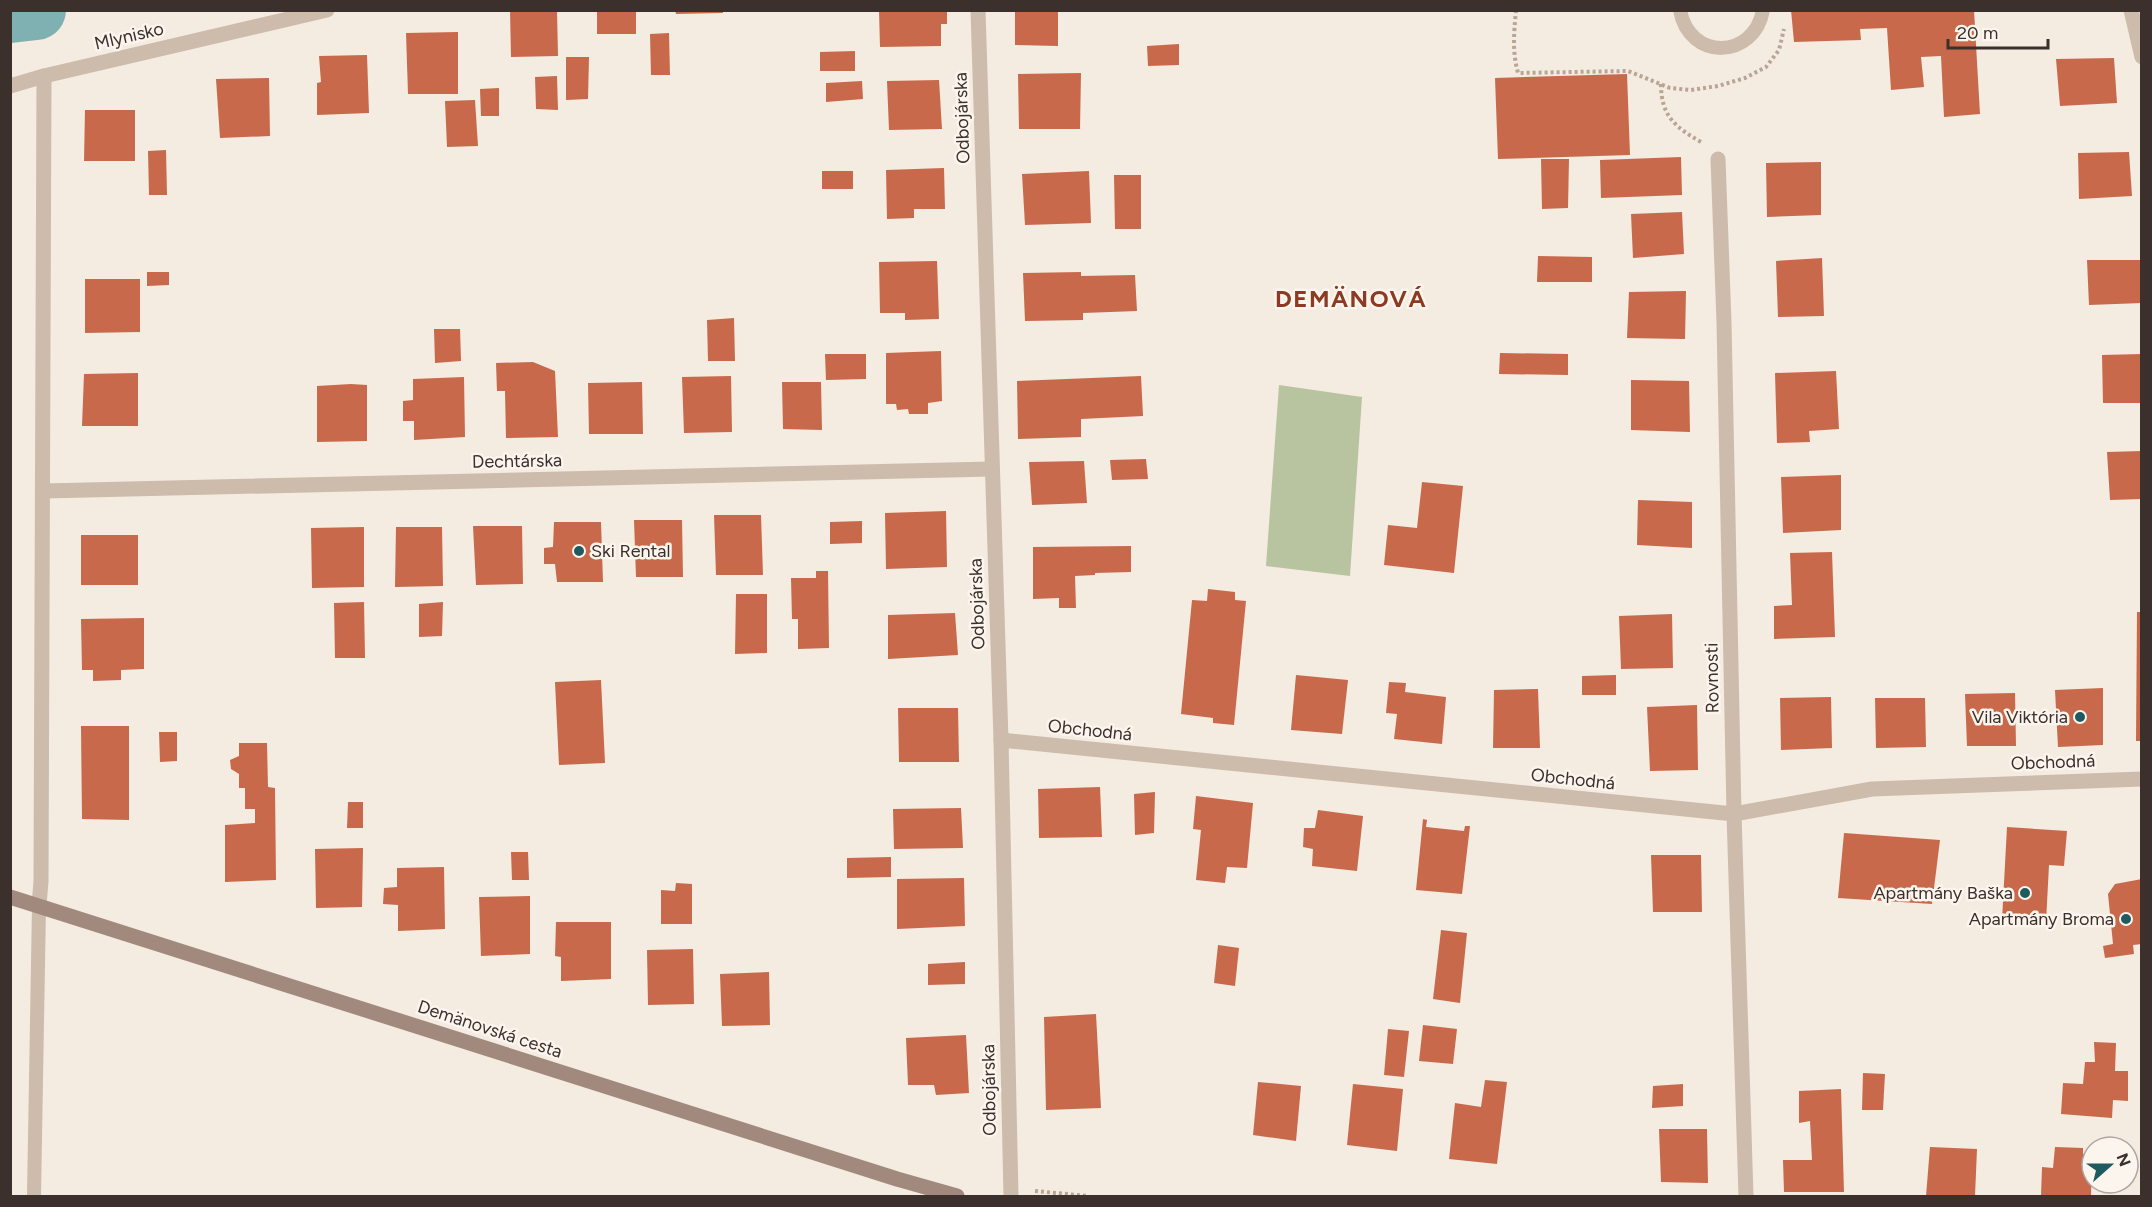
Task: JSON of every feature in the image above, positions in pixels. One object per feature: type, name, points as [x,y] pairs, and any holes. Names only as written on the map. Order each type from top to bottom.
[{"type":"main road","name":"Demänovská cesta","points":[[10,897],[957,1197]]},
{"type":"street","name":"Mlynisko","points":[[10,86],[327,10]]},
{"type":"street","name":"Odbojárska","points":[[978,10],[1001,740],[1011,1197]]},
{"type":"street","points":[[2131,10],[2142,57]]},
{"type":"street","points":[[39,906],[44,491],[44,76]]},
{"type":"street","name":"Rovnosti","points":[[1718,159],[1746,1197]]},
{"type":"street","name":"Dechtárska","points":[[44,491],[992,470]]},
{"type":"street","name":"Obchodná","points":[[1001,740],[1734,814],[1872,789],[2142,779]]},
{"type":"lane","points":[[1680,10],[1683,24],[1698,42],[1722,48],[1744,42],[1754,33],[1761,21],[1763,10]]},
{"type":"lane","points":[[34,1197],[39,906]]},
{"type":"path","points":[[1516,10],[1512,42],[1518,73],[1628,71],[1670,88],[1691,90],[1718,86],[1745,78],[1766,67],[1779,50],[1784,21]]},
{"type":"path","points":[[1661,84],[1664,109],[1671,120],[1679,128],[1718,151],[1718,159]]},
{"type":"green space","points":[[1279,385],[1362,397],[1350,576],[1266,566]]},
{"type":"building","points":[[510,10],[557,10],[558,56],[511,57]]},
{"type":"building","points":[[597,10],[636,10],[636,34],[597,34]]},
{"type":"building","points":[[675,10],[723,10],[723,13],[676,14]]},
{"type":"building","points":[[879,10],[947,10],[947,24],[941,24],[941,46],[880,47]]},
{"type":"building","points":[[1015,10],[1058,10],[1058,46],[1015,45]]},
{"type":"building","points":[[1791,10],[1974,10],[1980,114],[1944,117],[1941,56],[1921,57],[1924,87],[1891,90],[1887,28],[1860,29],[1861,40],[1794,42]]},
{"type":"building","points":[[458,32],[458,94],[408,94],[406,33]]},
{"type":"building","points":[[669,33],[670,75],[651,75],[650,34]]},
{"type":"building","points":[[1179,44],[1179,65],[1148,66],[1147,46]]},
{"type":"building","points":[[855,51],[855,71],[820,71],[820,52]]},
{"type":"building","points":[[367,55],[369,113],[317,115],[317,83],[321,82],[319,56]]},
{"type":"building","points":[[566,57],[589,57],[588,99],[566,100]]},
{"type":"building","points":[[2114,58],[2117,103],[2060,106],[2056,59]]},
{"type":"building","points":[[1081,73],[1080,129],[1019,129],[1018,74]]},
{"type":"building","points":[[1627,74],[1630,155],[1498,159],[1495,78]]},
{"type":"building","points":[[557,76],[558,110],[536,109],[535,77]]},
{"type":"building","points":[[269,78],[270,136],[220,138],[216,79]]},
{"type":"building","points":[[939,80],[942,129],[889,130],[887,81]]},
{"type":"building","points":[[862,81],[863,99],[826,102],[826,83]]},
{"type":"building","points":[[499,88],[499,116],[481,116],[480,89]]},
{"type":"building","points":[[475,100],[478,146],[447,147],[445,101]]},
{"type":"building","points":[[85,110],[135,110],[135,161],[84,161]]},
{"type":"building","points":[[166,150],[167,195],[149,195],[148,151]]},
{"type":"building","points":[[2129,152],[2132,196],[2079,199],[2078,153]]},
{"type":"building","points":[[1681,157],[1682,195],[1601,198],[1600,160]]},
{"type":"building","points":[[1541,159],[1569,159],[1568,208],[1542,209]]},
{"type":"building","points":[[1821,162],[1821,215],[1767,217],[1766,163]]},
{"type":"building","points":[[944,168],[945,209],[914,209],[914,218],[887,219],[886,170]]},
{"type":"building","points":[[822,171],[853,171],[853,189],[822,189]]},
{"type":"building","points":[[1089,171],[1091,223],[1025,225],[1022,174]]},
{"type":"building","points":[[1114,175],[1141,175],[1141,229],[1115,229]]},
{"type":"building","points":[[1682,212],[1684,254],[1633,258],[1631,214]]},
{"type":"building","points":[[1538,256],[1592,257],[1592,282],[1537,282]]},
{"type":"building","points":[[1822,258],[1824,316],[1778,317],[1776,261]]},
{"type":"building","points":[[2087,260],[2142,260],[2142,303],[2089,305]]},
{"type":"building","points":[[937,261],[939,319],[905,320],[905,313],[880,313],[879,262]]},
{"type":"building","points":[[147,272],[169,272],[169,285],[147,286]]},
{"type":"building","points":[[1081,272],[1081,276],[1135,275],[1137,311],[1083,313],[1083,320],[1025,321],[1023,273]]},
{"type":"building","points":[[85,279],[140,279],[140,332],[85,333]]},
{"type":"building","points":[[1686,291],[1685,339],[1627,338],[1629,292]]},
{"type":"building","points":[[734,318],[735,361],[708,361],[707,320]]},
{"type":"building","points":[[434,329],[460,329],[461,361],[435,363]]},
{"type":"building","points":[[941,351],[942,401],[928,403],[928,414],[909,414],[908,409],[897,410],[896,404],[886,404],[886,353]]},
{"type":"building","points":[[1500,353],[1568,354],[1568,375],[1499,374]]},
{"type":"building","points":[[825,354],[866,354],[866,379],[826,380]]},
{"type":"building","points":[[2142,354],[2142,403],[2103,403],[2102,355]]},
{"type":"building","points":[[533,362],[555,371],[558,437],[506,438],[505,391],[497,391],[496,363]]},
{"type":"building","points":[[1836,371],[1839,429],[1809,431],[1810,442],[1777,443],[1775,373]]},
{"type":"building","points":[[138,373],[138,426],[82,426],[84,374]]},
{"type":"building","points":[[731,376],[732,432],[684,433],[682,377]]},
{"type":"building","points":[[1141,376],[1143,416],[1081,419],[1081,437],[1018,439],[1017,381]]},
{"type":"building","points":[[464,377],[465,437],[414,440],[414,421],[403,421],[403,401],[413,400],[413,379]]},
{"type":"building","points":[[1631,380],[1689,381],[1690,432],[1631,430]]},
{"type":"building","points":[[642,382],[643,434],[589,434],[588,383]]},
{"type":"building","points":[[782,382],[821,382],[822,430],[783,429]]},
{"type":"building","points":[[367,385],[367,441],[317,442],[317,386]]},
{"type":"building","points":[[2142,451],[2142,499],[2110,500],[2107,452]]},
{"type":"building","points":[[1146,459],[1148,479],[1112,480],[1110,460]]},
{"type":"building","points":[[1084,461],[1087,503],[1032,505],[1029,462]]},
{"type":"building","points":[[1841,475],[1841,530],[1783,533],[1781,477]]},
{"type":"building","points":[[1422,482],[1463,486],[1454,573],[1384,565],[1388,525],[1417,528]]},
{"type":"building","points":[[1638,500],[1692,502],[1692,548],[1637,545]]},
{"type":"building","points":[[946,511],[947,567],[886,569],[885,513]]},
{"type":"building","points":[[714,515],[761,515],[763,575],[716,575]]},
{"type":"building","points":[[634,520],[682,520],[683,577],[636,577]]},
{"type":"building","points":[[862,521],[862,543],[830,544],[830,522]]},
{"type":"building","points":[[554,522],[601,522],[603,582],[557,582],[555,564],[544,564],[544,548],[553,547]]},
{"type":"building","points":[[473,526],[522,526],[523,584],[476,585]]},
{"type":"building","points":[[364,527],[364,587],[312,588],[311,528]]},
{"type":"building","points":[[396,527],[442,527],[443,586],[395,587]]},
{"type":"building","points":[[81,535],[138,535],[138,585],[81,585]]},
{"type":"building","points":[[1131,546],[1131,572],[1075,576],[1076,608],[1059,608],[1059,598],[1033,599],[1033,547]]},
{"type":"building","points":[[1832,552],[1835,637],[1774,639],[1774,606],[1792,605],[1790,553]]},
{"type":"building","points":[[816,571],[828,571],[829,648],[798,649],[798,619],[792,619],[791,578],[816,578]]},
{"type":"building","points":[[1208,589],[1235,592],[1235,600],[1246,601],[1234,725],[1213,723],[1213,718],[1181,714],[1192,600],[1207,601]]},
{"type":"building","points":[[736,594],[767,594],[767,653],[735,654]]},
{"type":"building","points":[[364,602],[365,658],[335,658],[334,603]]},
{"type":"building","points":[[443,602],[442,636],[419,637],[419,604]]},
{"type":"building","points":[[2137,612],[2142,612],[2142,741],[2136,741]]},
{"type":"building","points":[[955,613],[958,655],[888,659],[888,615]]},
{"type":"building","points":[[1672,614],[1673,668],[1621,669],[1619,616]]},
{"type":"building","points":[[144,618],[144,669],[121,670],[121,680],[93,681],[93,670],[82,670],[81,619]]},
{"type":"building","points":[[1296,675],[1348,680],[1342,734],[1291,730]]},
{"type":"building","points":[[1616,675],[1616,695],[1582,695],[1582,676]]},
{"type":"building","points":[[601,680],[605,763],[559,765],[555,682]]},
{"type":"building","points":[[1389,682],[1406,683],[1405,692],[1446,697],[1442,744],[1394,739],[1397,714],[1386,713]]},
{"type":"building","name":"Vila Viktória","points":[[2103,688],[2103,745],[2058,747],[2055,690]]},
{"type":"building","points":[[1538,689],[1540,748],[1493,748],[1494,690]]},
{"type":"building","points":[[2015,693],[2016,746],[1967,746],[1965,694]]},
{"type":"building","points":[[1831,697],[1832,748],[1781,750],[1780,698]]},
{"type":"building","points":[[1875,698],[1925,698],[1926,747],[1876,748]]},
{"type":"building","points":[[1697,705],[1698,770],[1650,771],[1647,707]]},
{"type":"building","points":[[898,708],[958,708],[959,762],[899,762]]},
{"type":"building","points":[[81,726],[129,726],[129,820],[82,819]]},
{"type":"building","points":[[159,732],[177,732],[177,761],[160,762]]},
{"type":"building","points":[[239,743],[267,743],[268,787],[275,788],[276,880],[225,882],[225,825],[255,823],[255,809],[245,809],[245,788],[239,788],[239,774],[231,769],[230,760],[239,756]]},
{"type":"building","points":[[1100,787],[1102,837],[1039,838],[1038,789]]},
{"type":"building","points":[[1155,792],[1154,833],[1135,835],[1134,794]]},
{"type":"building","points":[[1196,796],[1253,803],[1247,868],[1227,867],[1225,883],[1196,880],[1201,830],[1193,829]]},
{"type":"building","points":[[348,802],[363,802],[363,828],[347,828]]},
{"type":"building","points":[[961,808],[963,848],[894,849],[893,809]]},
{"type":"building","points":[[1318,810],[1363,816],[1357,871],[1312,866],[1313,849],[1303,847],[1304,828],[1315,828]]},
{"type":"building","points":[[1423,819],[1427,820],[1426,827],[1464,831],[1465,826],[1470,826],[1462,894],[1416,890]]},
{"type":"building","name":"Apartmány Baška","points":[[2007,827],[2067,831],[2064,866],[2049,865],[2046,922],[2002,920]]},
{"type":"building","points":[[1844,833],[1940,840],[1932,904],[1838,898]]},
{"type":"building","points":[[363,848],[362,907],[316,908],[315,849]]},
{"type":"building","points":[[511,852],[528,852],[529,880],[512,880]]},
{"type":"building","points":[[1651,855],[1701,855],[1702,912],[1653,912]]},
{"type":"building","points":[[891,857],[891,877],[847,878],[847,858]]},
{"type":"building","points":[[444,867],[445,929],[398,931],[398,905],[383,904],[384,888],[397,887],[397,868]]},
{"type":"building","points":[[964,878],[965,926],[897,929],[897,879]]},
{"type":"building","name":"Apartmány Broma","points":[[2142,879],[2142,944],[2133,945],[2134,954],[2105,958],[2103,946],[2113,944],[2108,894],[2115,884]]},
{"type":"building","points":[[676,883],[692,884],[692,924],[661,924],[661,890],[675,891]]},
{"type":"building","points":[[530,896],[530,954],[481,956],[479,897]]},
{"type":"building","points":[[556,922],[611,922],[611,979],[561,981],[561,957],[555,956]]},
{"type":"building","points":[[1441,930],[1467,933],[1460,1003],[1433,999]]},
{"type":"building","points":[[1218,945],[1239,948],[1235,986],[1214,983]]},
{"type":"building","points":[[693,949],[694,1004],[648,1005],[647,950]]},
{"type":"building","points":[[965,962],[965,984],[928,985],[928,964]]},
{"type":"building","points":[[769,972],[770,1025],[722,1026],[720,974]]},
{"type":"building","points":[[1096,1014],[1101,1108],[1046,1110],[1044,1017]]},
{"type":"building","points":[[1423,1025],[1457,1029],[1453,1064],[1419,1061]]},
{"type":"building","points":[[1388,1029],[1409,1031],[1404,1077],[1384,1075]]},
{"type":"building","points":[[966,1035],[969,1093],[936,1095],[934,1085],[908,1085],[906,1038]]},
{"type":"building","points":[[2094,1042],[2116,1043],[2115,1071],[2128,1071],[2128,1101],[2113,1100],[2112,1118],[2061,1114],[2063,1083],[2083,1084],[2085,1062],[2095,1062]]},
{"type":"building","points":[[1863,1073],[1885,1074],[1883,1110],[1862,1110]]},
{"type":"building","points":[[1485,1080],[1507,1082],[1497,1164],[1449,1159],[1455,1103],[1481,1107]]},
{"type":"building","points":[[1258,1082],[1301,1086],[1296,1141],[1253,1135]]},
{"type":"building","points":[[1353,1084],[1403,1089],[1397,1151],[1347,1145]]},
{"type":"building","points":[[1683,1084],[1683,1106],[1652,1108],[1653,1086]]},
{"type":"building","points":[[1841,1089],[1844,1192],[1784,1192],[1783,1160],[1812,1160],[1810,1121],[1799,1123],[1799,1091]]},
{"type":"building","points":[[1659,1129],[1707,1129],[1708,1183],[1661,1182]]},
{"type":"building","points":[[1930,1147],[1977,1149],[1975,1196],[1926,1196]]},
{"type":"building","points":[[2055,1147],[2080,1148],[2080,1195],[2091,1196],[2041,1196],[2042,1167],[2053,1168]]},
{"type":"waterway","points":[[10,13],[36,10]]},
{"type":"place","name":"Ski Rental","points":[[579,551]]},
{"type":"place","name":"Vila Viktória","points":[[2080,717]]},
{"type":"place","name":"Apartmány Baška","points":[[2025,893]]},
{"type":"place","name":"Apartmány Broma","points":[[2126,919]]},
{"type":"district","name":"DEMÄNOVÁ","points":[[1351,299]]}]
